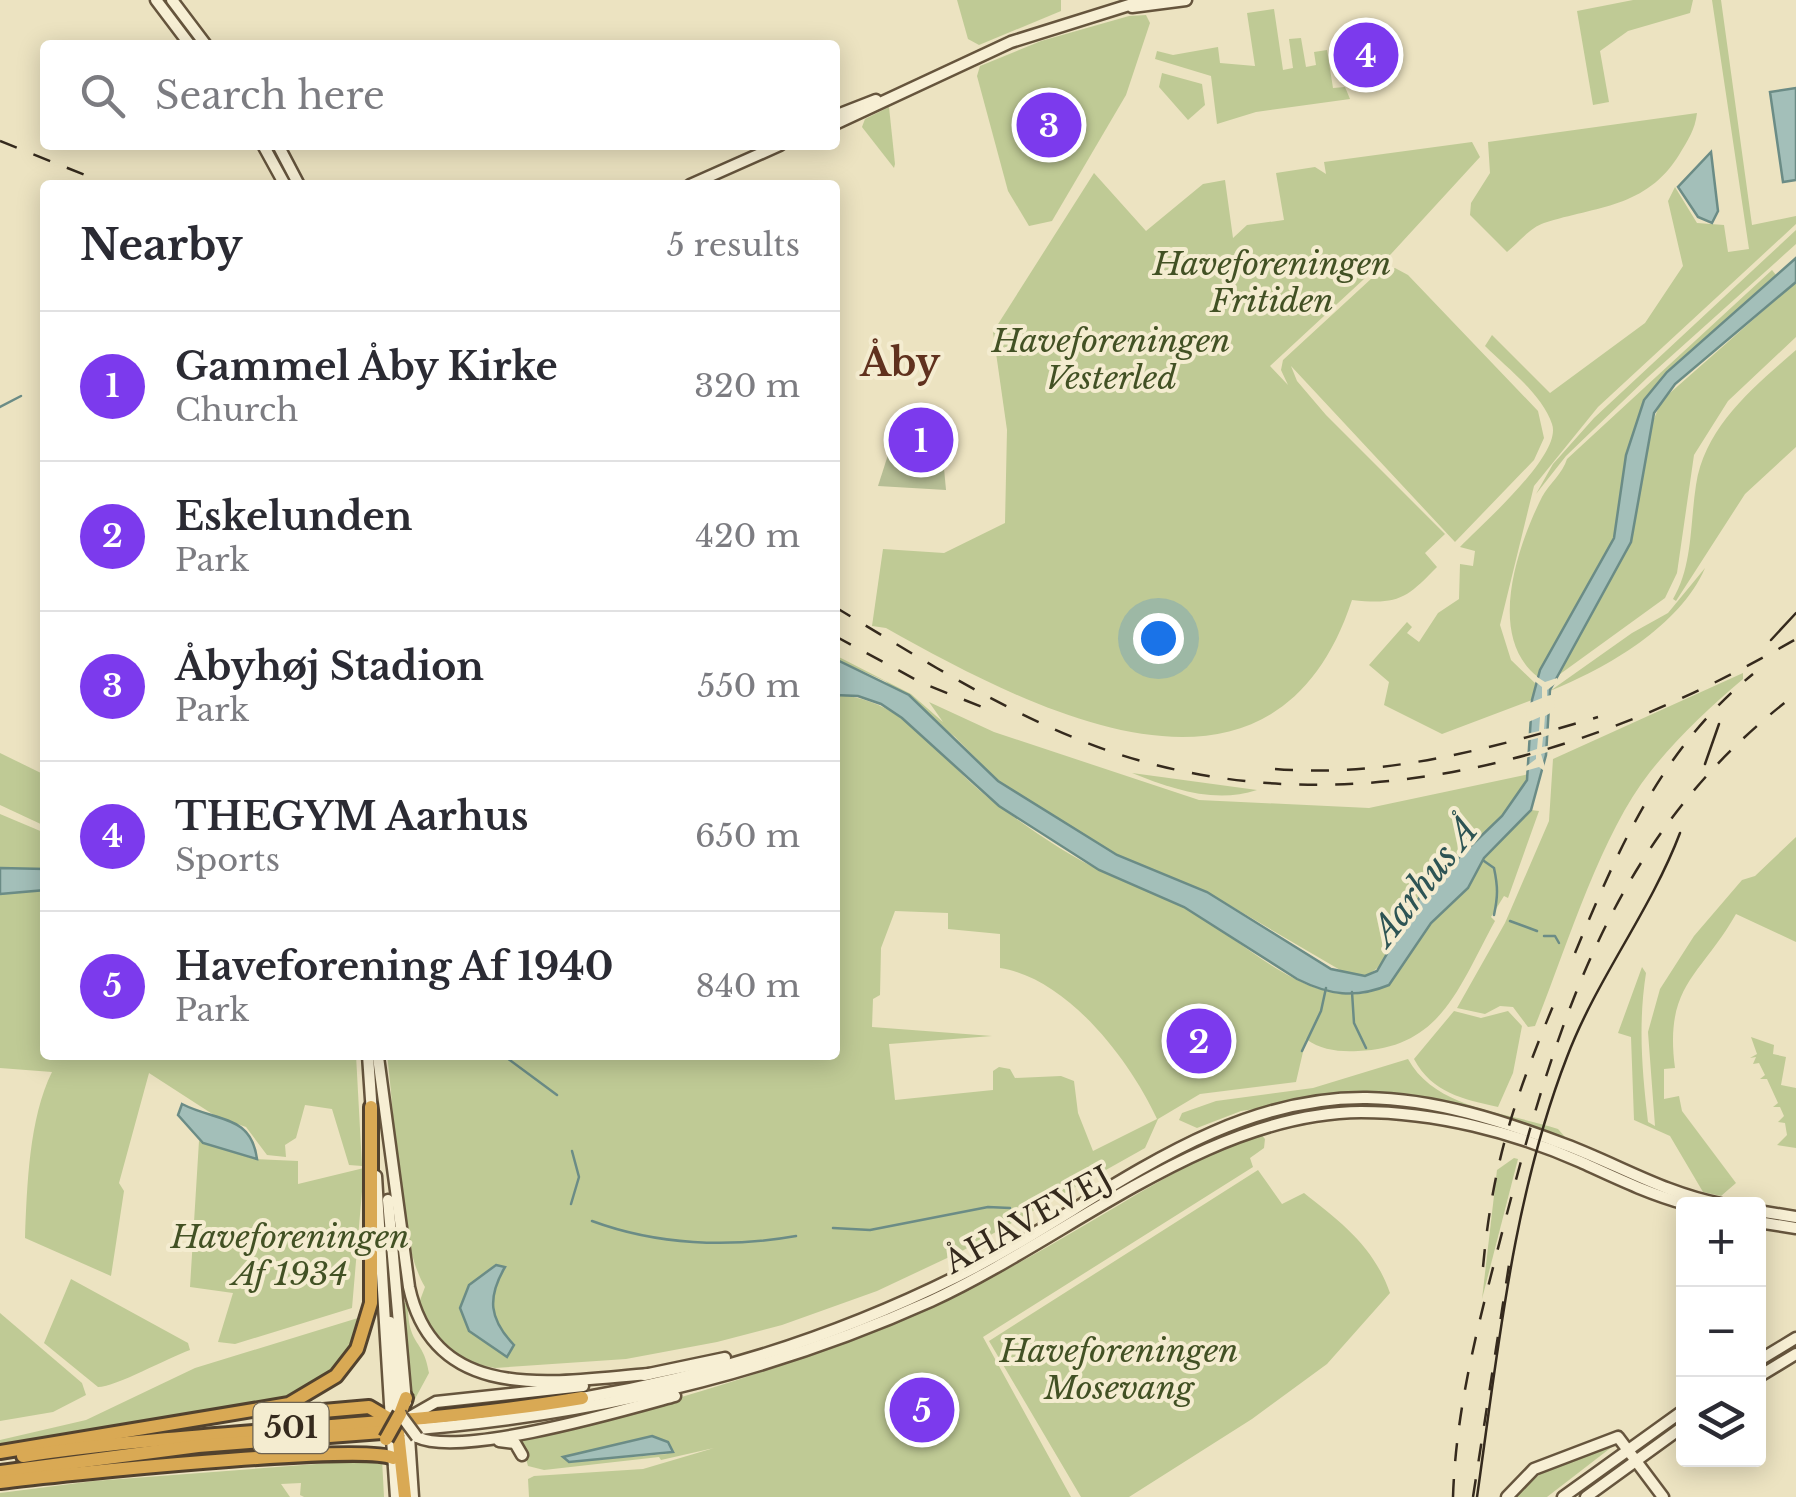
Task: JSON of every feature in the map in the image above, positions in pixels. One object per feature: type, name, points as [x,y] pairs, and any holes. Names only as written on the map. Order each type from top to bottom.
[{"type":"highway","points":[[0,1456],[297,1401],[336,1376],[362,1339],[370,1303],[371,1107]]},
{"type":"highway","name":"501","points":[[0,1456],[431,1417],[582,1398]]},
{"type":"highway","points":[[119,1431],[353,1408],[373,1408],[400,1427]]},
{"type":"highway","points":[[0,1482],[371,1447],[400,1427]]},
{"type":"highway","points":[[400,1427],[405,1497]]},
{"type":"highway","name":"501","points":[[0,1472],[198,1446],[400,1427]]},
{"type":"main road","points":[[156,0],[186,40]]},
{"type":"main road","points":[[172,0],[202,40]]},
{"type":"main road","points":[[840,121],[1036,32],[1145,0]]},
{"type":"main road","points":[[1126,6],[1142,8],[1186,0]]},
{"type":"main road","points":[[840,114],[883,99]]},
{"type":"main road","points":[[267,150],[282,180]]},
{"type":"main road","points":[[281,150],[296,180]]},
{"type":"main road","points":[[701,180],[769,150]]},
{"type":"main road","points":[[374,1060],[371,1107],[390,1295]]},
{"type":"main road","points":[[374,1060],[400,1427],[396,1497]]},
{"type":"main road","points":[[375,1060],[409,1287],[418,1317],[448,1356],[488,1375],[546,1381],[649,1374]]},
{"type":"main road","name":"ÅHAVEVEJ","points":[[582,1398],[727,1364],[870,1314],[1020,1245],[1242,1118],[1296,1104],[1348,1098],[1409,1101],[1494,1120],[1567,1145],[1662,1188],[1695,1197]]},
{"type":"main road","points":[[1191,1146],[1298,1111],[1348,1108],[1407,1114],[1522,1141],[1676,1200]]},
{"type":"main road","name":"ÅHAVEVEJ","points":[[400,1427],[584,1408],[777,1360],[931,1300],[1070,1228],[1191,1146]]},
{"type":"main road","points":[[1766,1217],[1796,1217]]},
{"type":"main road","points":[[1766,1218],[1796,1228]]},
{"type":"main road","points":[[390,1310],[400,1427],[413,1497]]},
{"type":"main road","points":[[400,1427],[443,1401],[649,1374],[724,1358],[870,1314]]},
{"type":"main road","points":[[1766,1356],[1796,1338]]},
{"type":"main road","points":[[1766,1372],[1796,1354]]},
{"type":"main road","points":[[458,1440],[547,1428],[626,1410],[775,1366],[777,1360]]},
{"type":"main road","points":[[1564,1497],[1676,1416]]},
{"type":"main road","points":[[400,1427],[458,1440],[511,1442],[522,1455]]},
{"type":"main road","points":[[400,1427],[416,1450],[412,1476]]},
{"type":"main road","points":[[1586,1497],[1676,1432]]},
{"type":"main road","points":[[1507,1497],[1520,1479],[1554,1460],[1615,1437],[1630,1448],[1663,1497]]},
{"type":"green space","points":[[957,0],[1061,0],[1061,11],[979,45],[968,39]]},
{"type":"green space","points":[[1633,0],[1693,0],[1690,13],[1628,31],[1600,51],[1609,102],[1593,105],[1577,11]]},
{"type":"green space","points":[[1712,0],[1721,0],[1752,225],[1796,216],[1796,224],[1598,407],[1534,486],[1500,625],[1511,660],[1536,684],[1532,700],[1442,734],[1384,705],[1389,682],[1369,665],[1407,622],[1412,627],[1407,633],[1419,642],[1438,613],[1459,599],[1460,564],[1473,566],[1475,551],[1460,547],[1534,470],[1552,437],[1552,424],[1540,402],[1485,346],[1492,335],[1550,393],[1645,323],[1683,266],[1668,201],[1675,187],[1697,223],[1724,225],[1728,252],[1749,249]]},
{"type":"green space","points":[[1274,9],[1283,70],[1293,68],[1289,39],[1301,38],[1306,67],[1316,65],[1314,52],[1327,50],[1333,88],[1345,87],[1350,99],[1256,112],[1217,124],[1211,76],[1155,59],[1157,51],[1173,55],[1218,47],[1220,63],[1255,66],[1247,13]]},
{"type":"green space","points":[[1146,15],[1150,23],[1126,95],[1052,221],[1029,226],[1008,191],[977,76],[980,66],[1041,41],[1129,16]]},
{"type":"green space","points":[[1162,73],[1202,84],[1205,105],[1188,120],[1159,87]]},
{"type":"green space","points":[[889,107],[894,168],[862,127],[865,119]]},
{"type":"green space","points":[[1697,113],[1693,130],[1666,172],[1651,186],[1619,203],[1539,225],[1507,252],[1470,215],[1471,203],[1490,173],[1488,142]]},
{"type":"green space","points":[[1472,142],[1480,157],[1391,254],[1270,366],[1288,385],[1281,370],[1283,360],[1372,278],[1395,268],[1408,275],[1538,411],[1544,438],[1534,460],[1455,542],[1291,366],[1297,381],[1326,415],[1445,534],[1425,553],[1437,567],[1409,593],[1391,600],[1352,600],[1316,673],[1267,716],[1210,735],[1146,734],[1079,719],[1011,692],[886,628],[872,626],[883,549],[944,553],[1005,523],[1007,430],[993,332],[1094,173],[1146,231],[1203,184],[1225,180],[1233,238],[1247,225],[1284,220],[1276,173],[1315,167],[1326,174],[1324,162]]},
{"type":"green space","points":[[1796,230],[1796,244],[1648,377],[1566,456],[1536,494],[1553,464],[1594,418]]},
{"type":"green space","points":[[1772,270],[1776,275],[1667,372],[1644,400],[1626,455],[1615,538],[1538,677],[1522,660],[1513,639],[1510,616],[1516,565],[1542,497],[1567,459]]},
{"type":"green space","points":[[1796,282],[1796,337],[1728,401],[1694,455],[1677,573],[1665,598],[1556,677],[1631,542],[1646,437],[1662,400]]},
{"type":"green space","points":[[1796,350],[1796,447],[1745,494],[1676,601],[1673,599],[1687,558],[1696,485],[1710,444],[1734,409]]},
{"type":"green space","points":[[928,418],[941,436],[946,490],[878,486],[896,430]]},
{"type":"green space","points":[[1705,568],[1678,608],[1640,643],[1550,691],[1632,633],[1668,613]]},
{"type":"green space","points":[[840,658],[911,694],[943,722],[929,702],[994,732],[1199,800],[1369,808],[1529,774],[1495,825],[1421,895],[1391,951],[1376,970],[1365,976],[1347,974],[1207,892],[1117,855],[1034,806],[998,781],[955,737],[885,681],[840,661]]},
{"type":"green space","points":[[1743,673],[1743,679],[1671,747],[1632,798],[1585,894],[1535,1026],[1528,1027],[1513,1007],[1500,1006],[1485,1014],[1457,1008],[1505,923],[1549,821],[1553,759]]},
{"type":"green space","points":[[840,696],[883,707],[903,720],[995,803],[1076,858],[1189,909],[1285,974],[1339,994],[1371,992],[1431,923],[1468,888],[1484,858],[1531,810],[1539,811],[1508,898],[1504,896],[1491,917],[1495,921],[1458,990],[1429,1026],[1410,1039],[1387,1047],[1337,1051],[1306,1039],[1296,1082],[1200,1094],[1158,1119],[1145,1148],[962,1251],[877,1291],[782,1325],[626,1359],[495,1368],[463,1361],[433,1337],[419,1303],[425,1287],[409,1240],[387,1060],[840,1060]],"holes":[[[895,911],[948,913],[948,929],[1000,934],[1000,968],[1049,988],[1094,1025],[1130,1072],[1157,1119],[1093,1151],[1078,1113],[1074,1081],[1061,1076],[1015,1078],[1010,1069],[999,1067],[993,1071],[993,1090],[895,1100],[889,1044],[992,1036],[872,1027],[873,999],[880,995],[881,948]]]},
{"type":"green space","points":[[0,753],[40,773],[40,824],[0,805]]},
{"type":"green space","points":[[1132,773],[1257,790],[1210,795]]},
{"type":"green space","points":[[0,814],[40,831],[40,869],[0,868]]},
{"type":"green space","points":[[1796,837],[1796,942],[1736,914],[1688,984],[1675,1018],[1675,1068],[1664,1069],[1664,1099],[1679,1096],[1682,1111],[1736,1183],[1721,1196],[1703,1192],[1670,1136],[1634,1120],[1631,1037],[1618,1033],[1642,967],[1646,973],[1644,1084],[1648,1122],[1655,1126],[1648,1032],[1660,989],[1694,936],[1742,880],[1755,876]]},
{"type":"green space","points":[[40,890],[40,1060],[356,1060],[362,1166],[349,1165],[332,1109],[305,1105],[296,1138],[285,1145],[286,1157],[267,1155],[246,1127],[217,1117],[149,1073],[119,1183],[124,1191],[111,1276],[25,1238],[34,1131],[52,1072],[0,1068],[0,894]]},
{"type":"green space","points":[[1454,1011],[1481,1018],[1508,1011],[1522,1026],[1513,1073],[1498,1107],[1439,1087],[1414,1059]]},
{"type":"green space","points":[[1751,1037],[1774,1045],[1773,1054],[1786,1057],[1781,1085],[1796,1088],[1796,1148],[1777,1145],[1787,1135],[1785,1123],[1778,1122],[1784,1116],[1780,1107],[1773,1107],[1778,1103],[1767,1079],[1760,1079],[1765,1075],[1759,1063],[1753,1064],[1756,1057],[1750,1058],[1757,1054]]},
{"type":"green space","points":[[1408,1059],[1420,1076],[1455,1099],[1558,1129],[1565,1137],[1357,1094],[1241,1111],[1197,1128],[1179,1120],[1182,1113],[1216,1101],[1313,1088]]},
{"type":"green space","points":[[1259,1132],[1265,1139],[1264,1148],[1250,1158],[1253,1167],[983,1337],[1071,1497],[529,1497],[528,1479],[534,1476],[643,1469],[714,1448],[661,1460],[659,1457],[544,1470],[528,1466],[523,1448],[514,1438],[698,1392],[877,1328],[993,1276],[1224,1147]],"holes":[[[652,1436],[667,1454],[569,1462],[563,1457]]]},
{"type":"green space","name":"Haveforeningen Af 1934","points":[[199,1141],[254,1159],[298,1161],[298,1184],[364,1168],[352,1308],[235,1344],[218,1342],[233,1293],[190,1287]]},
{"type":"green space","points":[[1518,1159],[1482,1299],[1497,1170]]},
{"type":"green space","name":"Haveforeningen Mosevang","points":[[1258,1170],[1282,1204],[1304,1193],[1344,1226],[1375,1262],[1390,1293],[1327,1364],[1252,1419],[1129,1497],[1081,1497],[989,1341]]},
{"type":"green space","points":[[71,1279],[188,1343],[190,1350],[98,1387],[44,1343]]},
{"type":"green space","points":[[408,1302],[410,1327],[429,1373],[410,1408],[400,1305]]},
{"type":"green space","points":[[0,1313],[82,1383],[86,1395],[53,1412],[0,1421]]},
{"type":"green space","points":[[362,1319],[356,1333],[334,1367],[289,1400],[0,1449],[0,1440],[86,1420],[195,1368]]},
{"type":"green space","points":[[1617,1443],[1547,1497],[1513,1497],[1545,1470]]},
{"type":"green space","points":[[382,1459],[384,1497],[304,1497],[300,1495],[301,1483],[281,1484],[290,1497],[0,1497],[0,1493],[94,1481]]},
{"type":"water","points":[[1796,88],[1796,180],[1783,182],[1770,92]]},
{"type":"water","points":[[1711,152],[1718,211],[1712,223],[1698,217],[1678,187]]},
{"type":"water","points":[[1796,258],[1796,282],[1675,384],[1654,413],[1631,542],[1550,690],[1546,755],[1531,810],[1484,858],[1468,888],[1431,923],[1389,985],[1342,993],[1297,979],[1184,907],[1099,870],[999,806],[902,718],[881,704],[858,696],[840,695],[840,661],[909,695],[998,781],[1117,855],[1207,892],[1331,969],[1365,976],[1377,971],[1422,893],[1502,816],[1527,780],[1532,700],[1540,670],[1614,538],[1626,455],[1644,400],[1667,372]]},
{"type":"water","points":[[0,868],[40,869],[40,890],[0,894]]},
{"type":"water","points":[[182,1104],[240,1127],[248,1134],[257,1159],[203,1143],[178,1115]]},
{"type":"water","points":[[496,1265],[505,1267],[495,1289],[493,1308],[514,1345],[507,1357],[469,1331],[460,1308],[469,1285]]},
{"type":"water","points":[[652,1436],[668,1442],[673,1452],[569,1462],[563,1457]]},
{"type":"pier","points":[[1534,675],[1545,682],[1557,678],[1558,682],[1547,690],[1547,696],[1555,694],[1554,711],[1545,716],[1544,729],[1553,728],[1552,734],[1543,737],[1542,747],[1552,745],[1551,751],[1541,754],[1547,773],[1539,767],[1525,771],[1524,768],[1536,759],[1536,755],[1525,758],[1525,753],[1537,749],[1538,738],[1526,741],[1526,734],[1539,731],[1540,717],[1526,723],[1527,704],[1542,698],[1542,687],[1532,679]]},
{"type":"waterway","points":[[0,407],[21,396]]},
{"type":"waterway","name":"Aarhus Å","points":[[1484,861],[1494,868],[1494,915]]},
{"type":"waterway","points":[[1510,921],[1537,931]]},
{"type":"waterway","points":[[1544,936],[1555,936],[1559,943]]},
{"type":"waterway","points":[[1302,1051],[1321,1011],[1326,988]]},
{"type":"waterway","points":[[1352,992],[1354,1023],[1366,1048]]},
{"type":"waterway","points":[[510,1060],[557,1095]]},
{"type":"waterway","points":[[571,1204],[579,1177],[572,1151]]},
{"type":"waterway","points":[[833,1228],[870,1230],[988,1207],[1010,1208]]},
{"type":"waterway","points":[[592,1221],[642,1235],[693,1242],[745,1242],[796,1236]]},
{"type":"tram line","points":[[1771,640],[1796,613]]},
{"type":"tram line","points":[[1705,764],[1719,724]]},
{"type":"tram line","points":[[1477,1497],[1520,1219],[1548,1110],[1579,1028],[1654,890],[1680,833]]},
{"type":"railway","points":[[0,141],[98,180]]},
{"type":"railway","points":[[840,610],[969,686],[1073,737],[1109,751],[1198,774],[1286,784],[1375,782],[1463,770],[1550,748],[1717,682],[1796,639]]},
{"type":"railway","points":[[840,639],[922,683],[997,713]]},
{"type":"railway","points":[[1575,953],[1646,801],[1693,734],[1753,674]]},
{"type":"railway","points":[[1453,1497],[1459,1428],[1478,1328],[1524,1151],[1572,1003],[1602,934],[1638,868],[1681,806],[1733,748],[1796,694]]},
{"type":"railway","points":[[1275,769],[1317,771],[1398,765],[1479,749],[1598,717]]},
{"type":"railway","points":[[1483,1267],[1493,1193],[1508,1127],[1558,994]]},
{"type":"railway","points":[[1473,1497],[1511,1252]]},
{"type":"place","name":"THEGYM Aarhus","points":[[1366,55]]},
{"type":"place","name":"Åbyhøj Stadion","points":[[1049,125]]},
{"type":"place","name":"Gammel Åby Kirke","points":[[921,440]]},
{"type":"place","name":"Eskelunden","points":[[1199,1041]]},
{"type":"place","name":"Haveforening Af 1940","points":[[922,1410]]},
{"type":"district","name":"Åby","points":[[900,363]]},
{"type":"park label","name":"Haveforeningen Fritiden","points":[[1272,282]]},
{"type":"park label","name":"Haveforeningen Vesterled","points":[[1111,360]]}]
